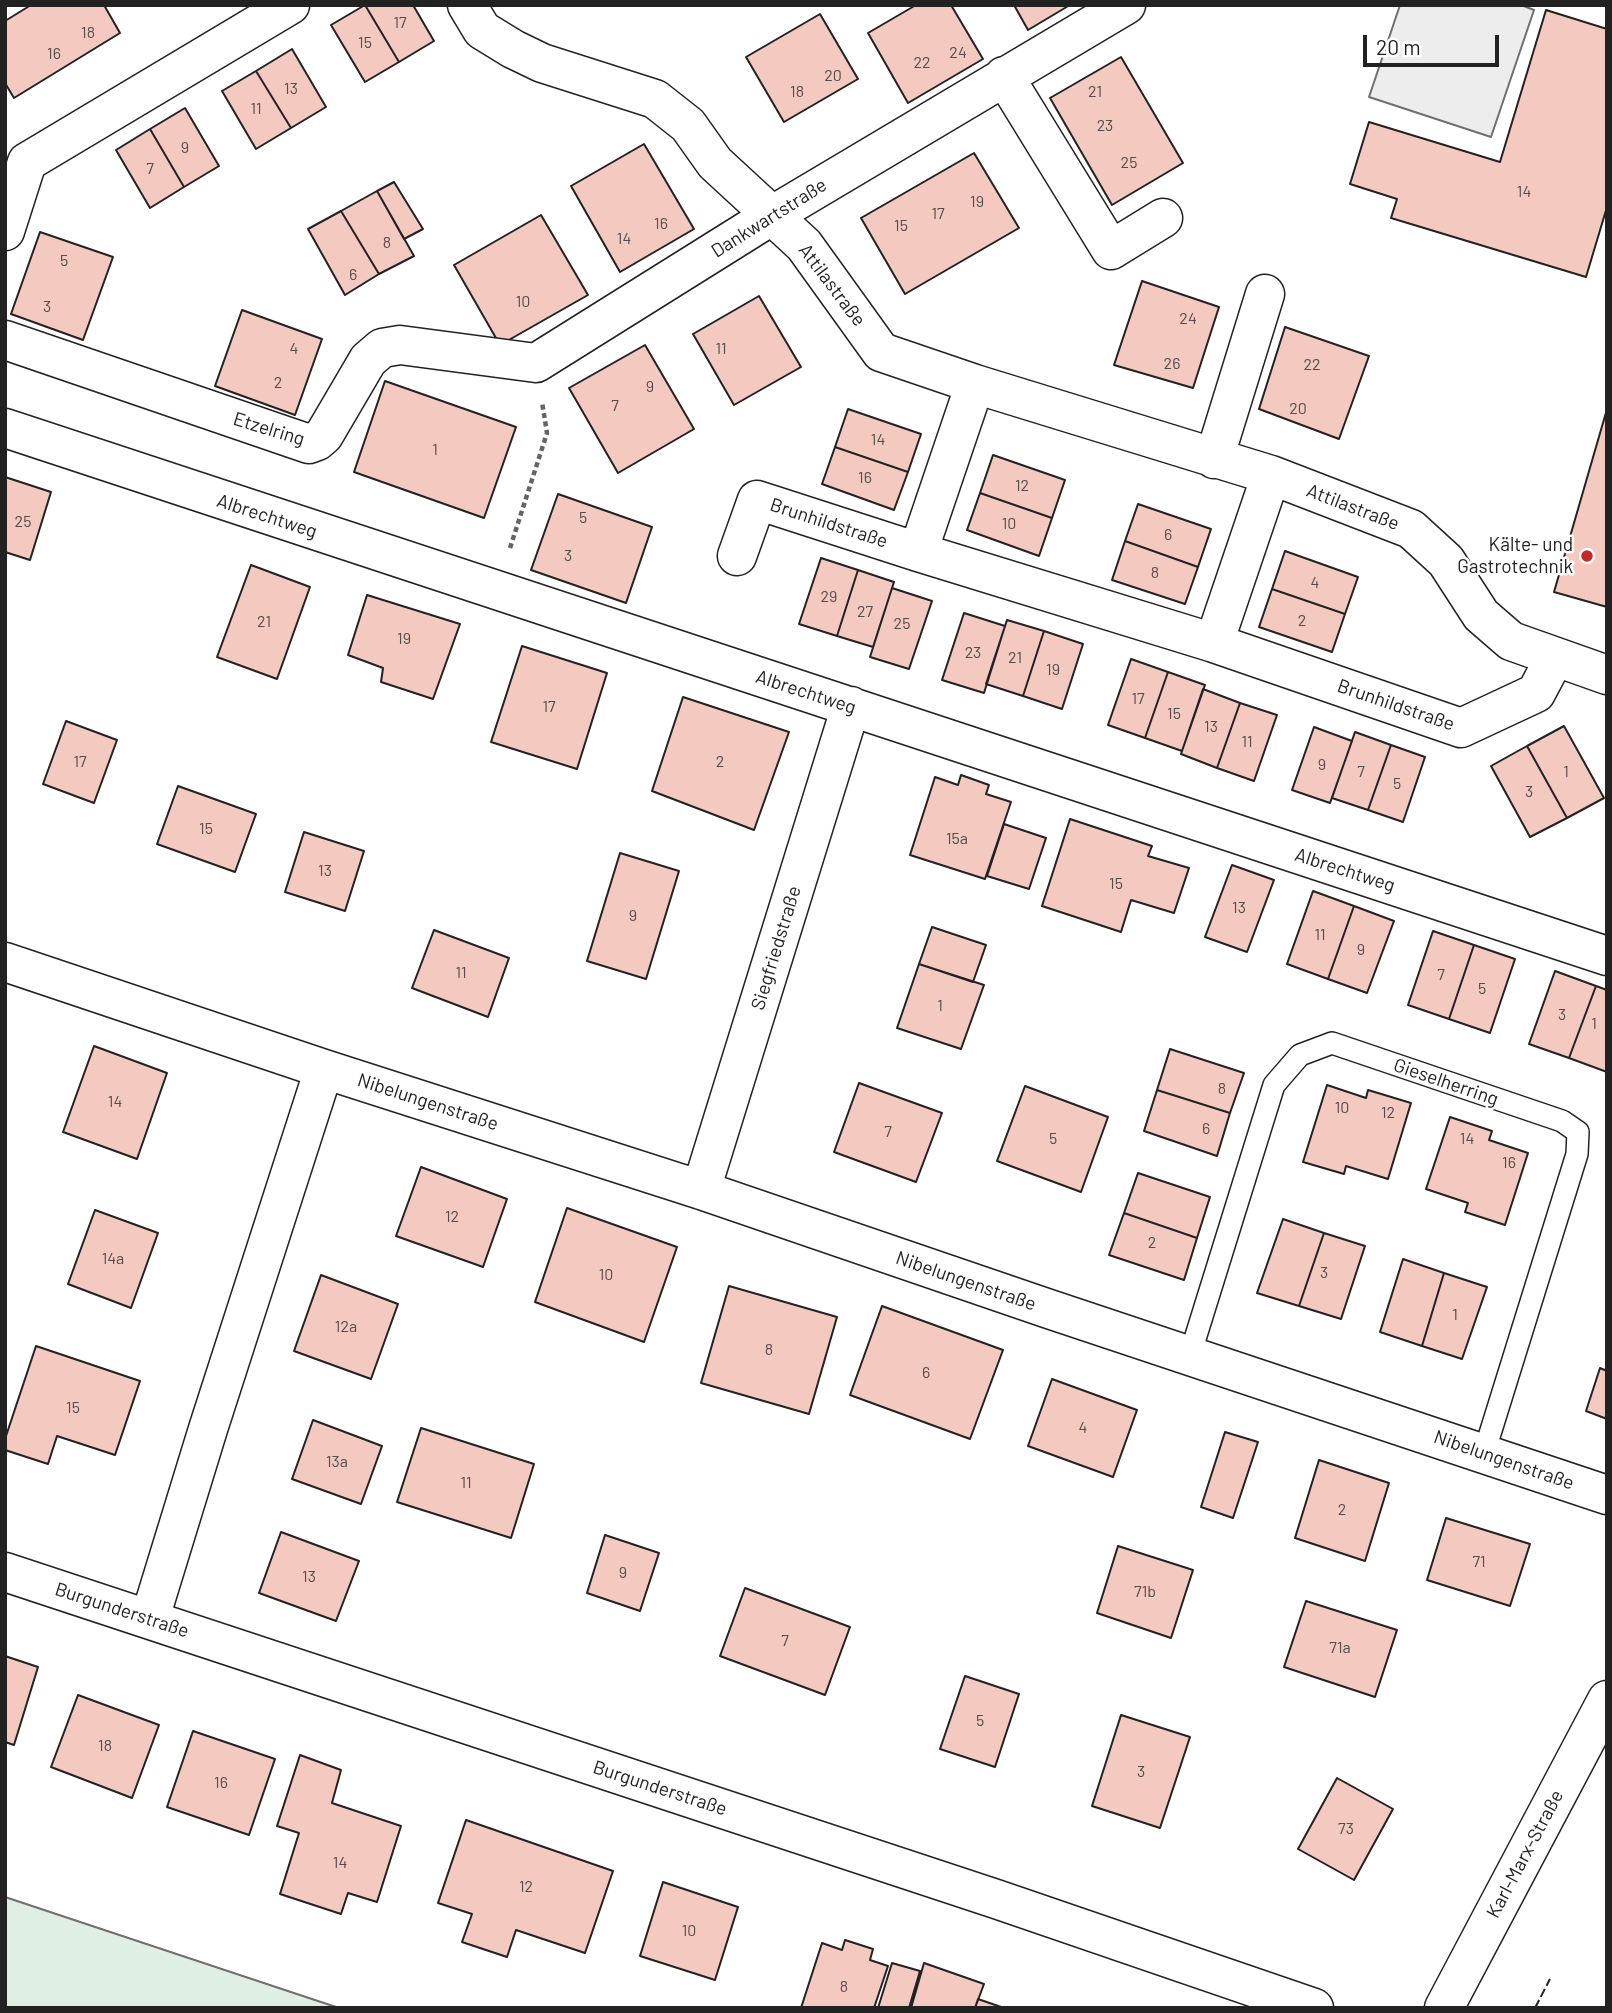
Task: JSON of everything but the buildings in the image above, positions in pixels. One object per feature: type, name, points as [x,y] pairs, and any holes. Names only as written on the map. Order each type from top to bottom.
[{"type":"street","points":[[5,232],[16,158],[290,5]]},
{"type":"street","name":"Attilastraße","points":[[467,5],[482,30],[513,49],[542,62],[655,99],[688,125],[715,163],[804,245],[881,352],[975,384],[1271,475],[1411,530],[1446,561],[1481,615],[1511,641],[1607,675]]},
{"type":"street","name":"Dankwartstraße","points":[[536,363],[771,216],[1126,5]]},
{"type":"street","points":[[1004,76],[1111,250],[1163,218]]},
{"type":"street","points":[[1214,458],[1265,294]]},
{"type":"street","name":"Etzelring","points":[[5,340],[309,444],[324,435],[368,360],[382,348],[400,345],[536,363]]},
{"type":"street","points":[[918,552],[975,384]]},
{"type":"street","name":"Albrechtweg","points":[[5,428],[1607,956]]},
{"type":"street","points":[[1214,643],[1271,475]]},
{"type":"street","name":"Brunhildstraße","points":[[737,556],[758,500],[1214,643],[1461,728],[1536,693],[1555,657]]},
{"type":"street","name":"Siegfriedstraße","points":[[701,1190],[851,706]]},
{"type":"street","name":"Nibelungenstraße","points":[[5,962],[324,1069],[701,1190],[1607,1494]]},
{"type":"street","points":[[150,1618],[324,1069]]},
{"type":"street","name":"Burgunderstraße","points":[[5,1572],[1006,1902],[1314,2008]]},
{"type":"street","name":"Karl-Marx-Straße","points":[[1444,2008],[1607,1700]]},
{"type":"lane","name":"Gieselherring","points":[[1190,1355],[1274,1085],[1300,1055],[1332,1043],[1357,1051],[1562,1121],[1578,1132],[1577,1154],[1484,1453]]},
{"type":"path","points":[[507,557],[547,433],[536,363]]},
{"type":"green space","points":[[5,1897],[339,2008],[5,2008]]},
{"type":"shaded area","points":[[1400,5],[1521,5],[1534,10],[1491,137],[1369,97]]},
{"type":"fence","points":[[1535,2008],[1550,1979]]},
{"type":"place","name":"Kälte- und Gastrotechnik","points":[[1587,556]]}]
